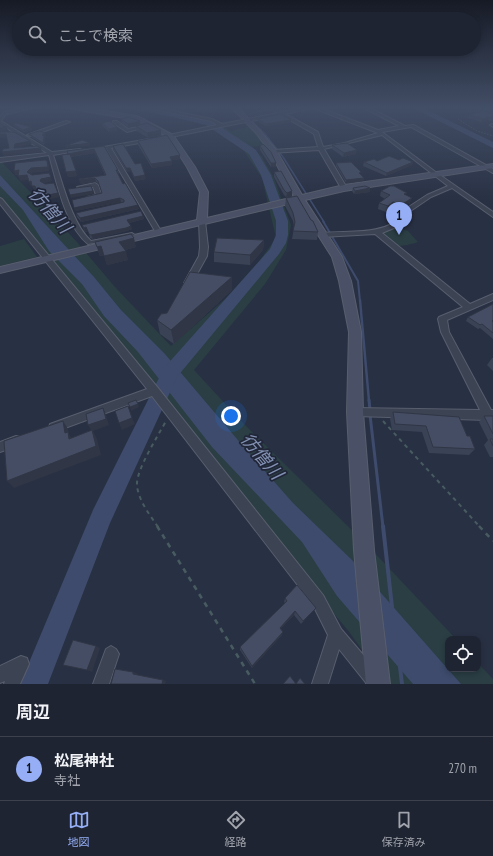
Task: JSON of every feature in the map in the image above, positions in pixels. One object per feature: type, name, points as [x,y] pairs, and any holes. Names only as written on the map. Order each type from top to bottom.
[{"type":"street","points":[[29,139],[51,154],[54,173],[60,183],[69,189],[73,201],[71,215],[76,227],[86,241],[90,243],[131,234],[136,237]]},
{"type":"street","points":[[0,160],[108,147],[154,139]]},
{"type":"street","points":[[173,139],[191,167],[204,192],[202,221],[204,247],[203,256],[184,291]]},
{"type":"street","points":[[262,139],[273,152],[299,198],[337,257],[342,270],[352,316],[354,332],[355,412],[364,550],[377,680]]},
{"type":"street","points":[[318,139],[321,149],[344,188]]},
{"type":"street","points":[[273,152],[321,149],[344,145],[360,139]]},
{"type":"street","points":[[389,139],[435,174],[493,215]]},
{"type":"street","points":[[436,139],[491,168]]},
{"type":"street","points":[[33,147],[40,146]]},
{"type":"street","points":[[108,147],[158,232]]},
{"type":"street","points":[[0,270],[344,188],[435,174],[491,168]]},
{"type":"street","points":[[53,184],[60,183]]},
{"type":"street","points":[[69,189],[95,185],[99,196],[73,201]]},
{"type":"street","points":[[322,235],[336,233],[377,232],[390,228],[404,219],[407,216],[406,212],[419,201],[452,186]]},
{"type":"street","points":[[0,200],[49,258],[318,600],[336,634],[377,680]]},
{"type":"street","points":[[138,213],[146,211]]},
{"type":"street","points":[[71,215],[78,214]]},
{"type":"street","points":[[76,227],[84,225]]},
{"type":"street","points":[[377,232],[469,307]]},
{"type":"street","points":[[355,412],[490,414],[445,332],[442,319],[493,297]]},
{"type":"street","points":[[44,431],[154,391]]},
{"type":"street","points":[[0,447],[29,436]]},
{"type":"street","points":[[320,684],[336,634]]},
{"type":"street","points":[[101,684],[111,654]]},
{"type":"street","points":[[0,675],[20,664],[12,684]]},
{"type":"path","points":[[171,412],[138,474],[137,486],[143,503],[255,684]]},
{"type":"path","points":[[375,412],[493,541]]},
{"type":"shaded area","points":[[228,139],[263,139],[268,144],[252,147],[262,157],[274,178],[291,225],[286,250],[265,284],[194,370],[243,423],[370,548],[453,636],[445,636],[445,672],[481,672],[481,666],[493,679],[493,684],[386,684],[350,633],[221,477],[90,306],[51,263],[0,200],[0,160],[77,242],[115,287],[171,346],[225,299],[260,260],[276,238],[262,178],[244,151]]},
{"type":"shaded area","points":[[393,226],[408,231],[418,242],[400,246],[392,244],[377,232]]},
{"type":"shaded area","points":[[24,239],[37,257],[0,266],[0,246]]},
{"type":"water","points":[[0,175],[94,277],[121,310],[165,354],[293,503],[352,560],[445,666],[445,672],[450,672],[461,684],[413,684],[337,596],[302,542],[212,447],[138,352],[104,316],[82,284],[49,251],[23,210],[0,186]]},
{"type":"building","points":[[7,139],[26,139],[30,141],[15,144],[14,148],[37,146],[41,148],[2,152],[3,149],[9,148]]},
{"type":"building","points":[[37,139],[44,139],[43,143]]},
{"type":"building","points":[[148,139],[170,139],[180,155],[170,157],[172,161],[151,164],[138,141]]},
{"type":"building","points":[[82,140],[90,143],[65,146]]},
{"type":"building","points":[[347,143],[357,150],[344,153],[332,145]]},
{"type":"building","points":[[123,144],[135,164],[141,163],[145,175],[134,177],[130,168],[126,168],[113,146]]},
{"type":"building","points":[[263,144],[271,152],[276,163],[271,163],[260,146]]},
{"type":"building","points":[[104,146],[118,170],[116,170],[123,184],[125,183],[138,205],[80,218],[76,213],[124,202],[124,200],[120,198],[74,208],[72,200],[102,193],[98,181],[95,178],[79,179],[106,175],[94,149],[68,154],[67,151]]},
{"type":"building","points":[[70,154],[76,171],[66,172],[62,155]]},
{"type":"building","points":[[389,156],[399,160],[403,158],[413,162],[387,173],[364,162],[374,159],[377,161]]},
{"type":"building","points":[[47,161],[48,167],[31,168],[27,172],[32,175],[49,173],[51,177],[41,179],[40,181],[45,184],[54,183],[58,193],[43,196],[41,190],[37,191],[35,186],[32,186],[27,175],[18,176],[19,170],[14,171],[15,163]]},
{"type":"building","points":[[351,162],[361,172],[359,173],[364,178],[346,180],[336,163]]},
{"type":"building","points":[[281,171],[292,191],[287,193],[284,190],[274,172]]},
{"type":"building","points":[[91,186],[93,191],[70,195],[68,189]]},
{"type":"building","points":[[365,186],[370,188],[355,191],[353,188]]},
{"type":"building","points":[[390,186],[394,186],[407,193],[404,194],[412,198],[401,205],[393,202],[388,206],[379,203],[390,195],[381,191]]},
{"type":"building","points":[[297,196],[313,221],[318,232],[293,231],[295,222],[293,213],[286,198]]},
{"type":"building","points":[[141,211],[143,216],[127,220],[131,226],[126,228],[91,235],[86,227],[84,228],[82,225]]},
{"type":"building","points":[[131,234],[134,238],[119,242],[126,251],[104,256],[101,246],[97,247],[95,242]]},
{"type":"building","points":[[217,238],[264,240],[250,255],[214,252]]},
{"type":"building","points":[[190,272],[232,277],[171,330],[157,320],[161,314],[167,313]]},
{"type":"building","points":[[493,304],[493,333],[482,324],[480,325],[468,317]]},
{"type":"building","points":[[136,400],[138,404],[130,407],[128,403]]},
{"type":"building","points":[[128,406],[132,418],[119,423],[115,411]]},
{"type":"building","points":[[103,408],[106,419],[88,425],[86,414]]},
{"type":"building","points":[[393,412],[459,417],[467,436],[470,436],[475,449],[433,447],[426,426],[395,424]]},
{"type":"building","points":[[484,416],[493,416],[493,434]]},
{"type":"building","points":[[63,421],[65,433],[68,432],[69,439],[92,430],[96,446],[7,481],[4,441]]},
{"type":"building","points":[[490,439],[493,439],[493,446]]},
{"type":"building","points":[[297,585],[316,608],[303,621],[295,611],[280,628],[283,632],[252,666],[240,647],[287,601],[285,598]]},
{"type":"building","points":[[73,640],[96,646],[87,670],[63,665]]},
{"type":"building","points":[[115,669],[163,680],[162,684],[111,684]]},
{"type":"building","points":[[290,676],[296,684],[283,684]]},
{"type":"building","points":[[300,678],[305,684],[296,684]]},
{"type":"waterway","points":[[34,684],[101,518],[170,373],[275,251],[280,243],[282,235],[282,221],[266,175],[253,152],[233,139]]},
{"type":"waterway","points":[[269,139],[283,157],[324,222]]},
{"type":"waterway","points":[[480,139],[493,145]]},
{"type":"waterway","points":[[323,221],[358,281],[360,301]]},
{"type":"waterway","points":[[360,300],[369,401]]},
{"type":"waterway","points":[[369,400],[370,410]]},
{"type":"waterway","points":[[370,415],[383,527]]},
{"type":"waterway","points":[[383,526],[392,607]]},
{"type":"waterway","points":[[400,667],[402,684]]},
{"type":"place","name":"松尾神社","points":[[399,235]]},
{"type":"water label","name":"彷僧川","points":[[50,210]]},
{"type":"water label","name":"彷僧川","points":[[262,456]]}]
